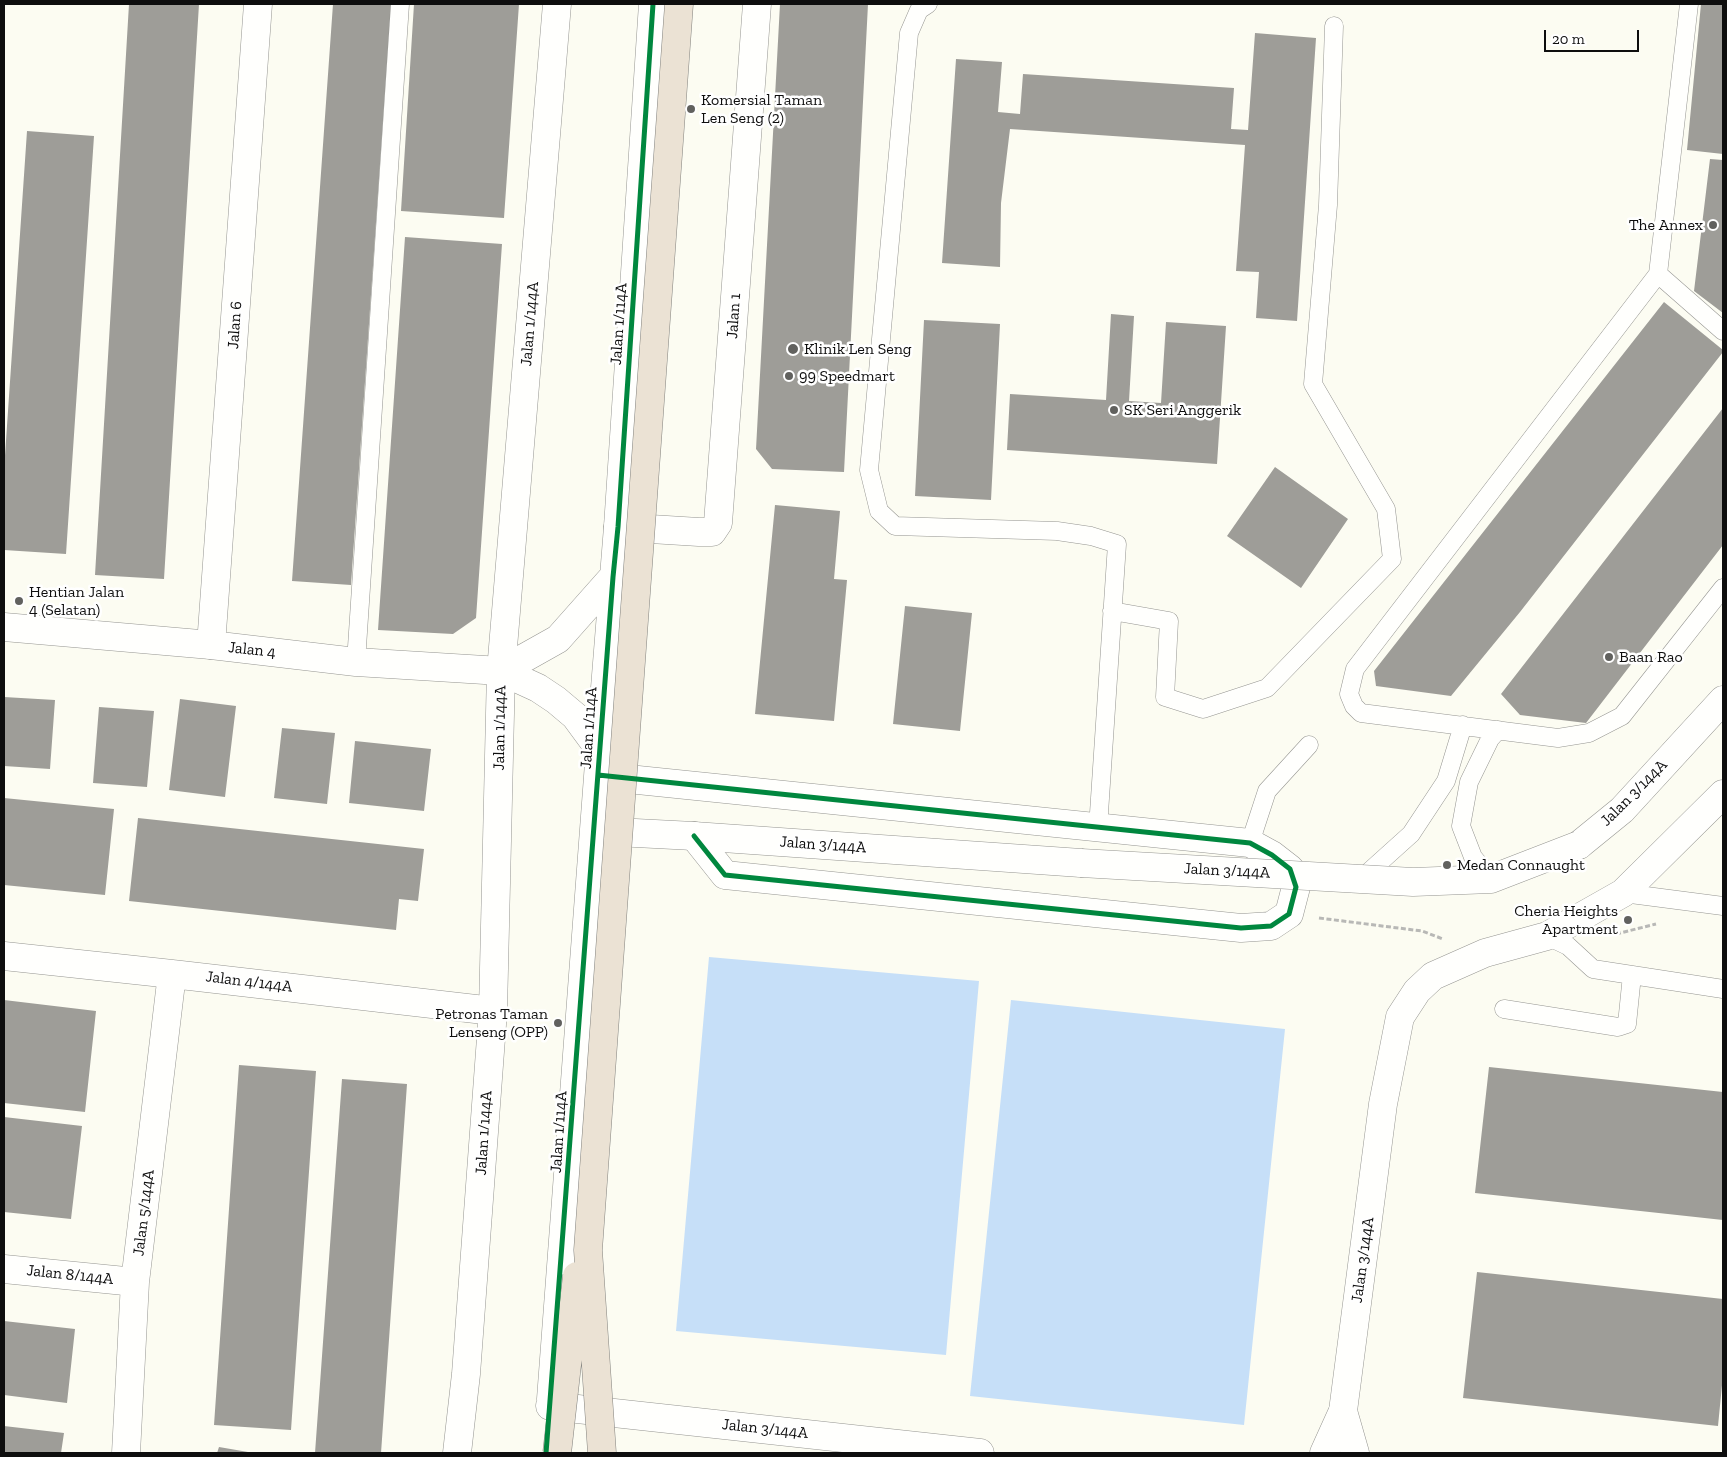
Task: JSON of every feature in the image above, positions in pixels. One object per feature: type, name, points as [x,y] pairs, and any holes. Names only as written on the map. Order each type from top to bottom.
[{"type":"highway","points":[[557,1453],[580,1256],[671,4]]},
{"type":"highway","points":[[602,1453],[588,1250],[679,4]]},
{"type":"highway","points":[[580,1256],[583,1453]]},
{"type":"street","name":"Jalan 6","points":[[211,645],[258,4]]},
{"type":"street","name":"Jalan 1/144A","points":[[457,1453],[466,1374],[493,1011],[501,671],[557,4]]},
{"type":"street","name":"Jalan 1/114A","points":[[546,1453],[618,527],[653,4]]},
{"type":"street","name":"Jalan 1","points":[[618,527],[712,532],[718,523],[757,4]]},
{"type":"street","points":[[501,671],[558,639],[613,577]]},
{"type":"street","name":"Jalan 4","points":[[4,627],[211,645],[356,662],[501,671]]},
{"type":"street","points":[[501,671],[538,688],[575,716],[599,762],[1098,828],[1250,843],[1272,855],[1290,869],[1296,887],[1288,914],[1272,926],[1241,928],[725,874],[694,836],[594,831]]},
{"type":"street","name":"Jalan 3/144A","points":[[694,836],[1081,863],[1412,882],[1491,879],[1579,845],[1622,810],[1723,700]]},
{"type":"street","name":"Jalan 3/144A","points":[[1324,1453],[1343,1411],[1383,1104],[1400,1017],[1417,991],[1433,976],[1484,953],[1547,936],[1622,893],[1723,794]]},
{"type":"street","name":"Jalan 4/144A","points":[[4,956],[493,1011]]},
{"type":"street","name":"Jalan 5/144A","points":[[126,1453],[135,1282],[172,974]]},
{"type":"street","name":"Jalan 8/144A","points":[[4,1269],[135,1282]]},
{"type":"street","name":"Jalan 3/144A","points":[[550,1406],[980,1453]]},
{"type":"street","points":[[1343,1411],[1356,1453]]},
{"type":"lane","points":[[356,662],[400,4]]},
{"type":"lane","points":[[928,4],[920,10],[909,32],[869,470],[878,510],[895,526],[1058,532],[1091,536],[1117,544],[1098,828]]},
{"type":"lane","points":[[1689,4],[1658,274],[1355,669],[1349,694],[1354,706],[1361,713],[1558,738],[1589,734],[1622,716],[1723,588]]},
{"type":"lane","points":[[1112,611],[1169,620],[1165,697],[1203,709],[1267,688],[1392,559],[1386,509],[1313,384],[1328,205],[1334,26]]},
{"type":"lane","points":[[1658,274],[1723,331]]},
{"type":"lane","points":[[1361,879],[1411,834],[1421,819],[1446,781],[1463,726]]},
{"type":"lane","points":[[1491,879],[1473,857],[1461,826],[1469,782],[1490,739],[1498,730]]},
{"type":"lane","points":[[1250,843],[1267,791],[1309,745]]},
{"type":"lane","points":[[1622,893],[1723,906]]},
{"type":"lane","points":[[1547,936],[1568,946],[1594,969],[1723,989]]},
{"type":"lane","points":[[1504,1009],[1618,1027],[1627,1024],[1632,975]]},
{"type":"path","points":[[1288,914],[1422,931],[1484,953]]},
{"type":"path","points":[[1614,934],[1660,923]]},
{"type":"water","points":[[709,957],[979,981],[946,1355],[676,1331]]},
{"type":"water","points":[[1011,1000],[1285,1029],[1244,1425],[970,1396]]},
{"type":"building","points":[[129,4],[199,4],[164,579],[95,575]]},
{"type":"building","points":[[333,4],[391,4],[351,585],[292,581]]},
{"type":"building","points":[[414,4],[519,4],[504,218],[401,211]]},
{"type":"building","points":[[780,4],[868,4],[844,472],[772,469],[756,449]]},
{"type":"building","points":[[1701,4],[1723,4],[1723,154],[1687,150]]},
{"type":"building","points":[[1255,33],[1316,38],[1297,321],[1256,318],[1259,272],[1236,271],[1245,145],[1010,129],[1001,203],[1000,267],[942,263],[956,59],[1002,62],[998,112],[1020,114],[1023,74],[1234,88],[1231,129],[1248,130]]},
{"type":"building","points":[[27,131],[94,136],[66,554],[4,550],[4,470]]},
{"type":"building","name":"The Annex","points":[[1710,159],[1723,160],[1723,313],[1694,291]]},
{"type":"building","points":[[405,237],[502,244],[476,618],[453,634],[378,630]]},
{"type":"building","points":[[1664,302],[1723,350],[1723,352],[1520,612],[1451,696],[1376,686],[1374,671]]},
{"type":"building","points":[[1111,314],[1134,316],[1129,401],[1161,403],[1166,322],[1226,326],[1217,464],[1007,450],[1010,394],[1106,400]]},
{"type":"building","points":[[924,320],[1000,324],[991,500],[915,496]]},
{"type":"building","points":[[1723,408],[1723,545],[1586,723],[1520,715],[1501,694]]},
{"type":"building","points":[[1275,467],[1348,519],[1301,588],[1227,536]]},
{"type":"building","points":[[775,505],[840,511],[834,579],[847,580],[834,721],[755,714]]},
{"type":"building","points":[[905,606],[972,613],[960,731],[893,724]]},
{"type":"building","points":[[4,697],[55,700],[50,769],[4,766]]},
{"type":"building","points":[[180,699],[236,706],[225,797],[169,790]]},
{"type":"building","points":[[99,707],[154,711],[147,787],[93,783]]},
{"type":"building","points":[[282,728],[335,733],[327,804],[274,798]]},
{"type":"building","points":[[355,741],[431,749],[424,811],[349,803]]},
{"type":"building","points":[[4,798],[114,809],[105,895],[4,885]]},
{"type":"building","points":[[138,818],[424,849],[418,901],[399,899],[396,930],[129,901]]},
{"type":"building","points":[[4,1000],[96,1011],[85,1112],[4,1103]]},
{"type":"building","points":[[239,1065],[316,1071],[291,1430],[214,1425]]},
{"type":"building","points":[[1489,1067],[1723,1092],[1723,1220],[1475,1193]]},
{"type":"building","points":[[342,1079],[407,1084],[381,1453],[315,1453]]},
{"type":"building","points":[[4,1117],[82,1126],[71,1219],[4,1212]]},
{"type":"building","points":[[1477,1272],[1723,1299],[1723,1375],[1718,1426],[1463,1398]]},
{"type":"building","points":[[4,1321],[75,1329],[67,1403],[4,1395]]},
{"type":"building","points":[[4,1426],[64,1433],[61,1453],[4,1453]]},
{"type":"building","points":[[219,1447],[248,1452],[248,1453],[217,1453]]},
{"type":"cycle path","points":[[546,1453],[618,527],[653,4]]},
{"type":"cycle path","points":[[598,775],[1250,843],[1272,855],[1290,869],[1296,887],[1289,914],[1271,926],[1241,928],[725,875],[694,836]]},
{"type":"place","name":"Komersial Taman Len Seng (2)","points":[[691,109]]},
{"type":"place","name":"The Annex","points":[[1713,225]]},
{"type":"place","name":"Klinik Len Seng","points":[[793,349]]},
{"type":"place","name":"99 Speedmart","points":[[789,376]]},
{"type":"place","name":"SK Seri Anggerik","points":[[1114,410]]},
{"type":"place","name":"Hentian Jalan 4 (Selatan)","points":[[19,601]]},
{"type":"place","name":"Baan Rao","points":[[1609,657]]},
{"type":"place","name":"Medan Connaught","points":[[1447,865]]},
{"type":"place","name":"Cheria Heights Apartment","points":[[1628,920]]},
{"type":"place","name":"Petronas Taman Lenseng (OPP)","points":[[558,1023]]}]
